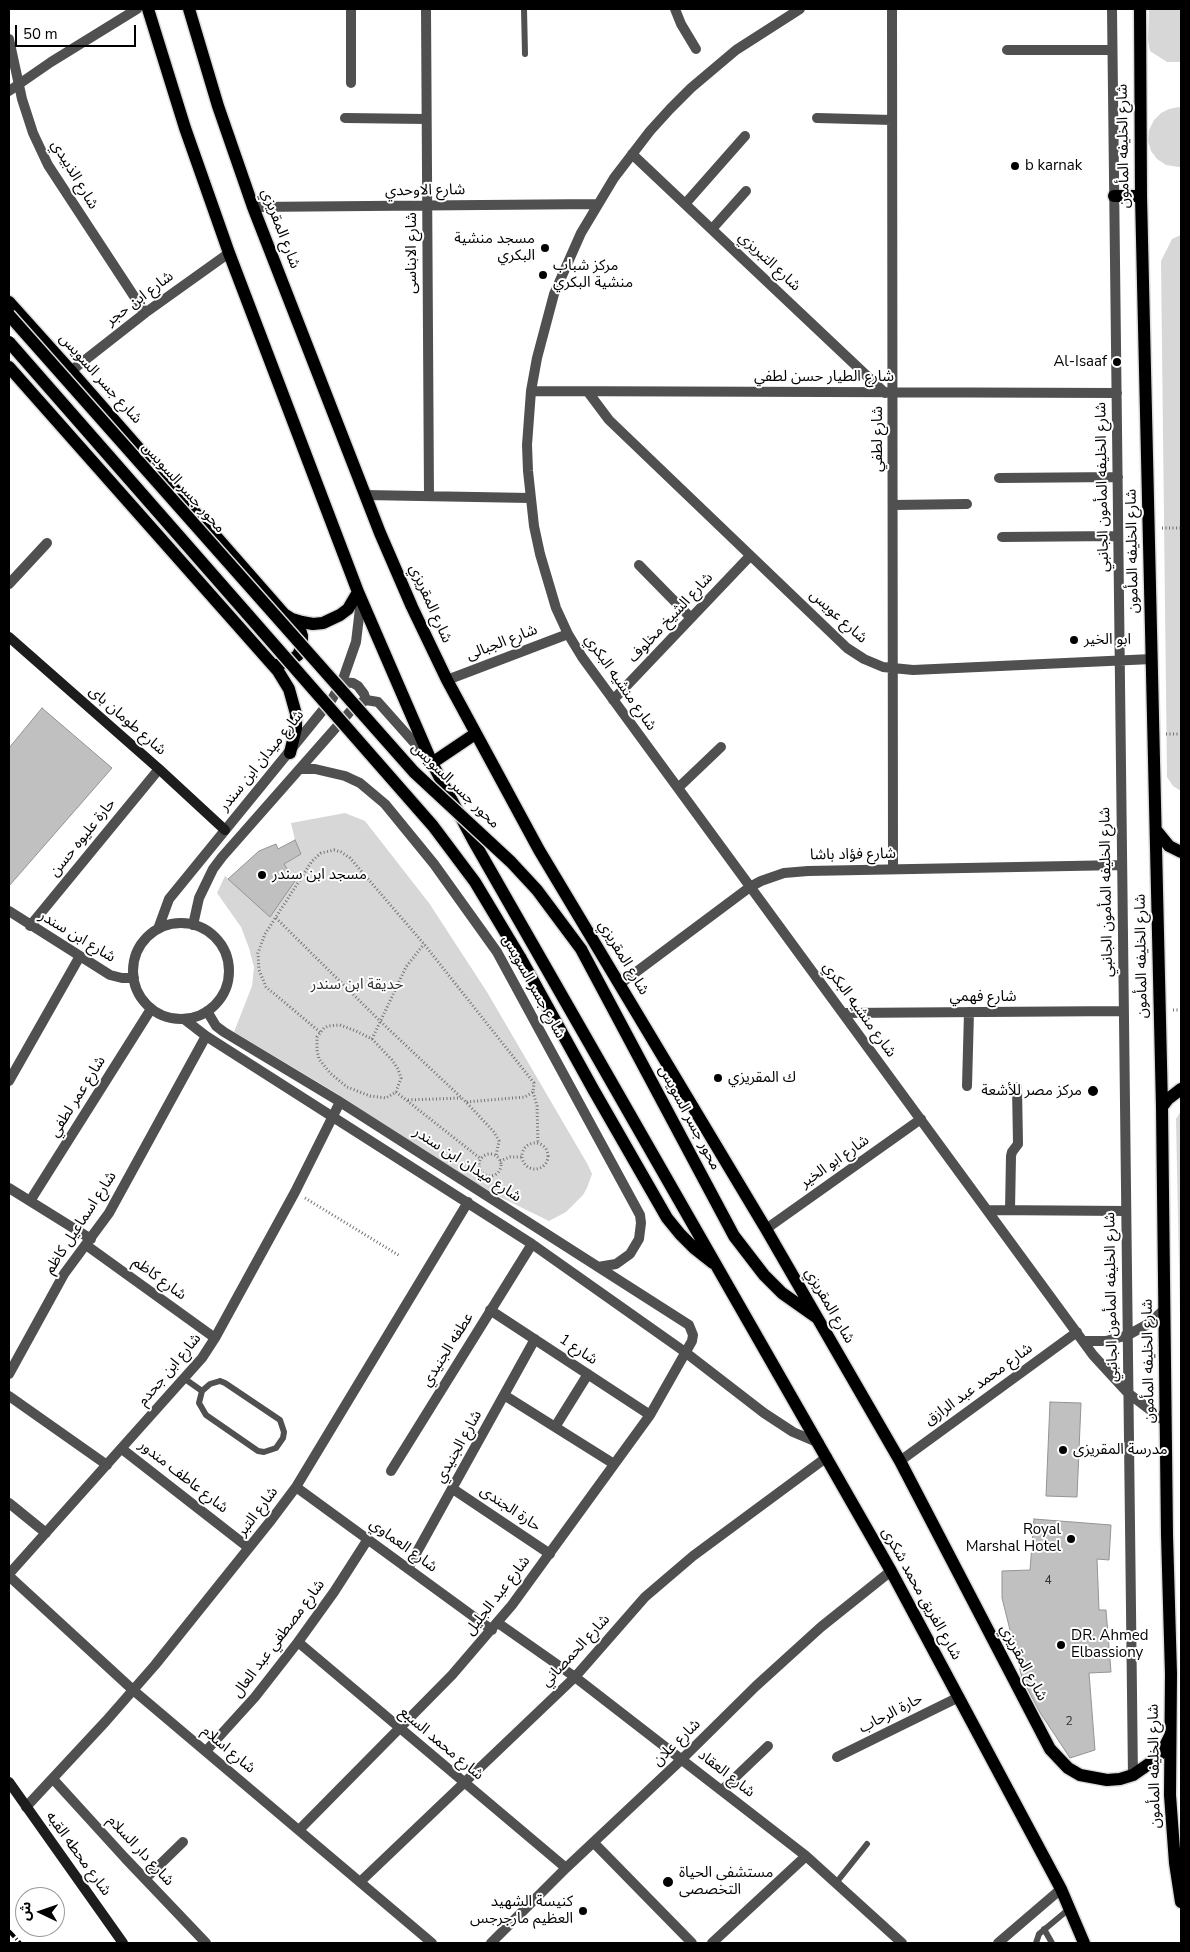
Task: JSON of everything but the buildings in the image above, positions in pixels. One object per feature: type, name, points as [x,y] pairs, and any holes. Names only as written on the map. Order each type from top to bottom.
[{"type":"main road","points":[[148,9],[185,128],[228,253],[360,596],[432,763],[473,840],[717,1266]]},
{"type":"main road","name":"شارع المقريزي","points":[[189,9],[218,106],[253,207],[365,496],[412,607],[447,680],[539,850],[766,1230],[900,1461],[1050,1749],[1068,1768],[1080,1775],[1107,1780],[1133,1775],[1156,1759],[1170,1736]]},
{"type":"main road","name":"شارع الخليفه المأمون","points":[[1140,9],[1141,196],[1162,1107],[1167,1535],[1171,1674],[1170,1736],[1172,1825],[1181,1902]]},
{"type":"main road","points":[[1114,196],[1141,196]]},
{"type":"main road","name":"شارع جسر السويس","points":[[9,302],[284,614],[292,619]]},
{"type":"main road","name":"محور جسر السويس","points":[[9,315],[408,766],[446,804],[511,862],[537,890],[581,949],[734,1236],[764,1275],[794,1302],[818,1319]]},
{"type":"main road","points":[[9,342],[433,826],[475,882],[520,957],[667,1218],[694,1248],[717,1266]]},
{"type":"main road","points":[[9,367],[284,680],[293,702],[296,728],[290,753]]},
{"type":"main road","points":[[292,619],[314,624],[332,620],[348,609],[360,596]]},
{"type":"main road","points":[[271,664],[281,664],[290,661],[298,655],[302,646],[302,636],[299,626],[292,619]]},
{"type":"main road","points":[[432,763],[475,734]]},
{"type":"main road","points":[[1156,830],[1168,846],[1181,852]]},
{"type":"main road","points":[[1162,1107],[1168,1099],[1181,1089]]},
{"type":"main road","name":"شارع الفريق محمد شكرى","points":[[717,1266],[891,1571],[1061,1889],[1084,1943]]},
{"type":"street","points":[[9,91],[137,9]]},
{"type":"street","points":[[351,9],[351,83]]},
{"type":"street","name":"شارع الابناسى","points":[[426,9],[429,496]]},
{"type":"street","points":[[675,9],[681,24],[696,49]]},
{"type":"street","name":"شارع منشيه البكري","points":[[800,9],[760,33],[713,68],[670,109],[632,154],[597,204],[574,248],[554,294],[536,358],[531,392],[527,445],[530,498],[536,535],[548,581],[568,634],[613,700],[1104,1368],[1128,1393],[1166,1422]]},
{"type":"street","name":"شارع لطفي","points":[[892,9],[889,393],[893,504],[893,869]]},
{"type":"street","name":"شارع الخليفه المأمون الجانبي","points":[[1112,9],[1133,1775]]},
{"type":"street","name":"شارع الذبيدي","points":[[9,39],[27,116],[48,165],[145,313]]},
{"type":"street","points":[[1007,50],[1112,50]]},
{"type":"street","points":[[345,118],[426,119]]},
{"type":"street","points":[[817,118],[892,120]]},
{"type":"street","points":[[685,204],[745,136]]},
{"type":"street","name":"شارع التبريزي","points":[[632,154],[889,393]]},
{"type":"street","points":[[712,230],[746,191]]},
{"type":"street","name":"شارع الاوحدي","points":[[253,207],[597,204]]},
{"type":"street","name":"شارع ابن حجر","points":[[71,371],[145,313],[228,253]]},
{"type":"street","name":"شارع الطيار حسن لطفي","points":[[531,392],[1116,393]]},
{"type":"street","name":"شارع عويس","points":[[588,392],[609,420],[847,648],[864,659],[893,669],[913,670],[1152,660]]},
{"type":"street","points":[[999,478],[1118,477]]},
{"type":"street","points":[[365,496],[530,498]]},
{"type":"street","points":[[893,504],[967,504]]},
{"type":"street","points":[[1002,537],[1118,536]]},
{"type":"street","points":[[9,584],[47,543]]},
{"type":"street","name":"شارع الشيخ مخلوف","points":[[613,700],[750,556]]},
{"type":"street","points":[[639,565],[691,618]]},
{"type":"street","name":"شارع ميدان ابن سندر","points":[[158,929],[169,899],[290,753],[332,699],[342,682],[356,642],[360,596]]},
{"type":"street","name":"شارع الجبالى","points":[[447,680],[568,634]]},
{"type":"street","name":"شارع طومان باى","points":[[9,637],[159,769],[225,830]]},
{"type":"street","points":[[342,682],[353,683],[358,686],[366,700],[372,700],[383,706],[432,763]]},
{"type":"street","name":"شارع ميدان ابن سندر","points":[[193,925],[198,898],[222,857],[355,706],[366,700]]},
{"type":"street","points":[[678,788],[722,746]]},
{"type":"street","name":"حارة عليوه حسن","points":[[30,926],[159,769]]},
{"type":"street","name":"شارع جسر السويس","points":[[300,769],[315,769],[345,776],[366,788],[386,804],[434,864],[497,952],[640,1215],[641,1231],[639,1240],[630,1254],[616,1264],[598,1268]]},
{"type":"street","name":"شارع فؤاد باشا","points":[[620,984],[750,887],[772,876],[796,871],[1122,865]]},
{"type":"street","name":"شارع ابن سندر","points":[[9,911],[110,975],[134,978]]},
{"type":"street","points":[[175,924],[193,925],[214,937],[222,946],[228,963],[228,982],[224,993],[208,1011],[192,1018],[184,1019],[161,1015],[143,1000],[137,990],[134,978],[136,955],[149,936],[158,929],[175,924]]},
{"type":"street","points":[[9,1081],[80,956]]},
{"type":"street","name":"شارع عمر لطفي","points":[[30,1201],[151,1008]]},
{"type":"street","name":"شارع ميدان ابن سندر","points":[[208,1011],[216,1026],[224,1032],[340,1102],[689,1325],[692,1330],[692,1341],[685,1352]]},
{"type":"street","name":"شارع فهمي","points":[[843,1013],[1124,1011]]},
{"type":"street","points":[[967,1086],[969,1012]]},
{"type":"street","name":"شارع ميدان ابن سندر","points":[[184,1019],[206,1036],[532,1244],[685,1352],[778,1423],[819,1443]]},
{"type":"street","name":"شارع اسماعيل كاظم","points":[[9,1374],[64,1274],[109,1213],[206,1036]]},
{"type":"street","points":[[1010,1210],[1011,1156],[1018,1144],[1017,1087]]},
{"type":"street","name":"شارع ابن جحدم","points":[[9,1575],[202,1358],[215,1338],[295,1192],[340,1102]]},
{"type":"street","name":"شارع ابو الخير","points":[[766,1230],[921,1120]]},
{"type":"street","name":"شارع كاظم","points":[[9,1188],[89,1242],[215,1338]]},
{"type":"street","name":"شارع التبر","points":[[26,1807],[133,1690],[249,1548],[296,1487],[468,1202]]},
{"type":"street","points":[[987,1210],[1126,1211]]},
{"type":"street","name":"عطفه الجنيدي","points":[[390,1471],[532,1244]]},
{"type":"street","points":[[1080,1336],[1106,1341],[1128,1336],[1148,1324],[1164,1309]]},
{"type":"street","name":"شارع 1","points":[[490,1310],[650,1415]]},
{"type":"street","name":"شارع محمد عبد الرازق","points":[[900,1461],[1080,1336]]},
{"type":"street","name":"شارع الجنيدي","points":[[408,1568],[535,1339]]},
{"type":"street","name":"شارع عبد الجليل","points":[[299,1830],[452,1676],[495,1626],[550,1554],[650,1415],[685,1352]]},
{"type":"street","points":[[555,1427],[588,1374]]},
{"type":"street","points":[[504,1395],[614,1464]]},
{"type":"street","points":[[9,1396],[107,1465]]},
{"type":"street","name":"شارع عاطف مندور","points":[[122,1449],[249,1548]]},
{"type":"street","name":"شارع الحمصاني","points":[[360,1882],[575,1677],[645,1597],[693,1556],[826,1457]]},
{"type":"street","name":"شارع العماوي","points":[[296,1487],[408,1568],[495,1626]]},
{"type":"street","name":"حارة الجندى","points":[[453,1489],[550,1554]]},
{"type":"street","points":[[9,1503],[46,1534]]},
{"type":"street","name":"شارع مصطفي عبد العال","points":[[206,1751],[255,1697],[298,1642],[334,1592],[368,1539]]},
{"type":"street","name":"شارع علان","points":[[491,1943],[566,1868],[682,1759],[756,1686],[821,1626],[891,1571]]},
{"type":"street","name":"شارع اسلام","points":[[9,1575],[133,1690],[432,1943]]},
{"type":"street","name":"شارع العقاد","points":[[495,1626],[575,1677],[722,1790],[806,1856],[902,1943]]},
{"type":"street","name":"شارع محمد السبع","points":[[298,1642],[566,1868]]},
{"type":"street","name":"حارة الرحاب","points":[[837,1758],[959,1697]]},
{"type":"street","points":[[722,1790],[768,1746]]},
{"type":"street","name":"شارع دار السلام","points":[[52,1779],[206,1943]]},
{"type":"street","name":"شارع محطه القبه","points":[[9,1782],[123,1943]]},
{"type":"street","points":[[145,1879],[183,1842]]},
{"type":"street","points":[[594,1843],[692,1943]]},
{"type":"street","points":[[712,1943],[806,1856]]},
{"type":"street","points":[[998,1943],[1061,1889]]},
{"type":"lane","points":[[524,9],[525,54]]},
{"type":"lane","points":[[185,1379],[202,1391]]},
{"type":"lane","points":[[214,1382],[225,1383],[276,1416],[280,1420],[284,1432],[280,1443],[276,1448],[264,1452],[253,1448],[206,1415],[199,1403],[202,1391],[214,1382]]},
{"type":"lane","points":[[836,1883],[866,1844]]},
{"type":"lane","points":[[1036,1943],[1039,1934],[1069,1909]]},
{"type":"lane","points":[[1044,1929],[1052,1943]]},
{"type":"path","points":[[1148,528],[1181,528]]},
{"type":"path","points":[[320,1032],[270,992],[262,978],[258,952],[265,934],[312,861],[321,853],[334,850],[350,858],[424,944],[532,1079],[537,1106],[538,1144]]},
{"type":"path","points":[[276,918],[380,1021],[466,1102],[496,1135],[499,1141],[496,1156]]},
{"type":"path","points":[[372,1039],[406,967],[424,944]]},
{"type":"path","points":[[340,1025],[372,1039],[385,1051],[398,1068],[401,1078],[396,1092],[386,1098],[370,1096],[347,1087],[336,1079],[319,1058],[317,1043],[320,1032],[328,1026],[340,1025]]},
{"type":"path","points":[[396,1092],[481,1159]]},
{"type":"path","points":[[466,1102],[525,1097],[533,1092]]},
{"type":"path","points":[[407,1100],[461,1098]]},
{"type":"path","points":[[533,1143],[545,1148],[548,1155],[547,1162],[541,1168],[533,1170],[525,1165],[522,1157],[526,1146],[533,1143]]},
{"type":"path","points":[[488,1155],[496,1156],[500,1161],[499,1172],[488,1176],[481,1172],[479,1167],[481,1159],[488,1155]]},
{"type":"path","points":[[500,1161],[522,1157]]},
{"type":"path","points":[[295,1192],[400,1256]]},
{"type":"green space","points":[[1149,9],[1181,9],[1181,62],[1167,62],[1150,51],[1148,40]]},
{"type":"green space","points":[[1181,108],[1181,167],[1166,165],[1157,159],[1151,151],[1148,141],[1149,130],[1154,120],[1161,113]]},
{"type":"green space","points":[[1181,235],[1181,791],[1173,786],[1167,777],[1161,261],[1172,239]]},
{"type":"green space","name":"حديقة ابن سندر","points":[[345,813],[365,821],[429,903],[487,992],[588,1165],[592,1174],[583,1195],[566,1212],[549,1221],[500,1197],[460,1174],[336,1093],[234,1032],[252,986],[254,967],[241,927],[217,893],[225,876],[270,916],[284,864],[301,854],[291,823]]},
{"type":"green space","points":[[1181,1111],[1181,1366],[1176,1119]]},
{"type":"railway","points":[[9,1931],[20,1943]]},
{"type":"place","name":"b karnak","points":[[1015,166]]},
{"type":"place","name":"مسجد منشية البكري","points":[[545,248]]},
{"type":"place","name":"مركز شباب منشية البكري","points":[[543,275]]},
{"type":"place","name":"Al-Isaaf","points":[[1117,362]]},
{"type":"place","name":"ابو الخير","points":[[1074,640]]},
{"type":"place","name":"مسجد ابن سندر","points":[[262,875]]},
{"type":"place","name":"ك المقريزي","points":[[718,1078]]},
{"type":"place","name":"مركز مصر للأشعة","points":[[1093,1091]]},
{"type":"place","name":"مدرسة المقريزى","points":[[1063,1450]]},
{"type":"place","name":"Royal Marshal Hotel","points":[[1071,1539]]},
{"type":"place","name":"DR. Ahmed Elbassiony","points":[[1061,1645]]},
{"type":"place","name":"مستشفى الحياة التخصصى","points":[[668,1882]]},
{"type":"place","name":"كنيسة الشهيد العظيم مارجرجس","points":[[583,1911]]}]
